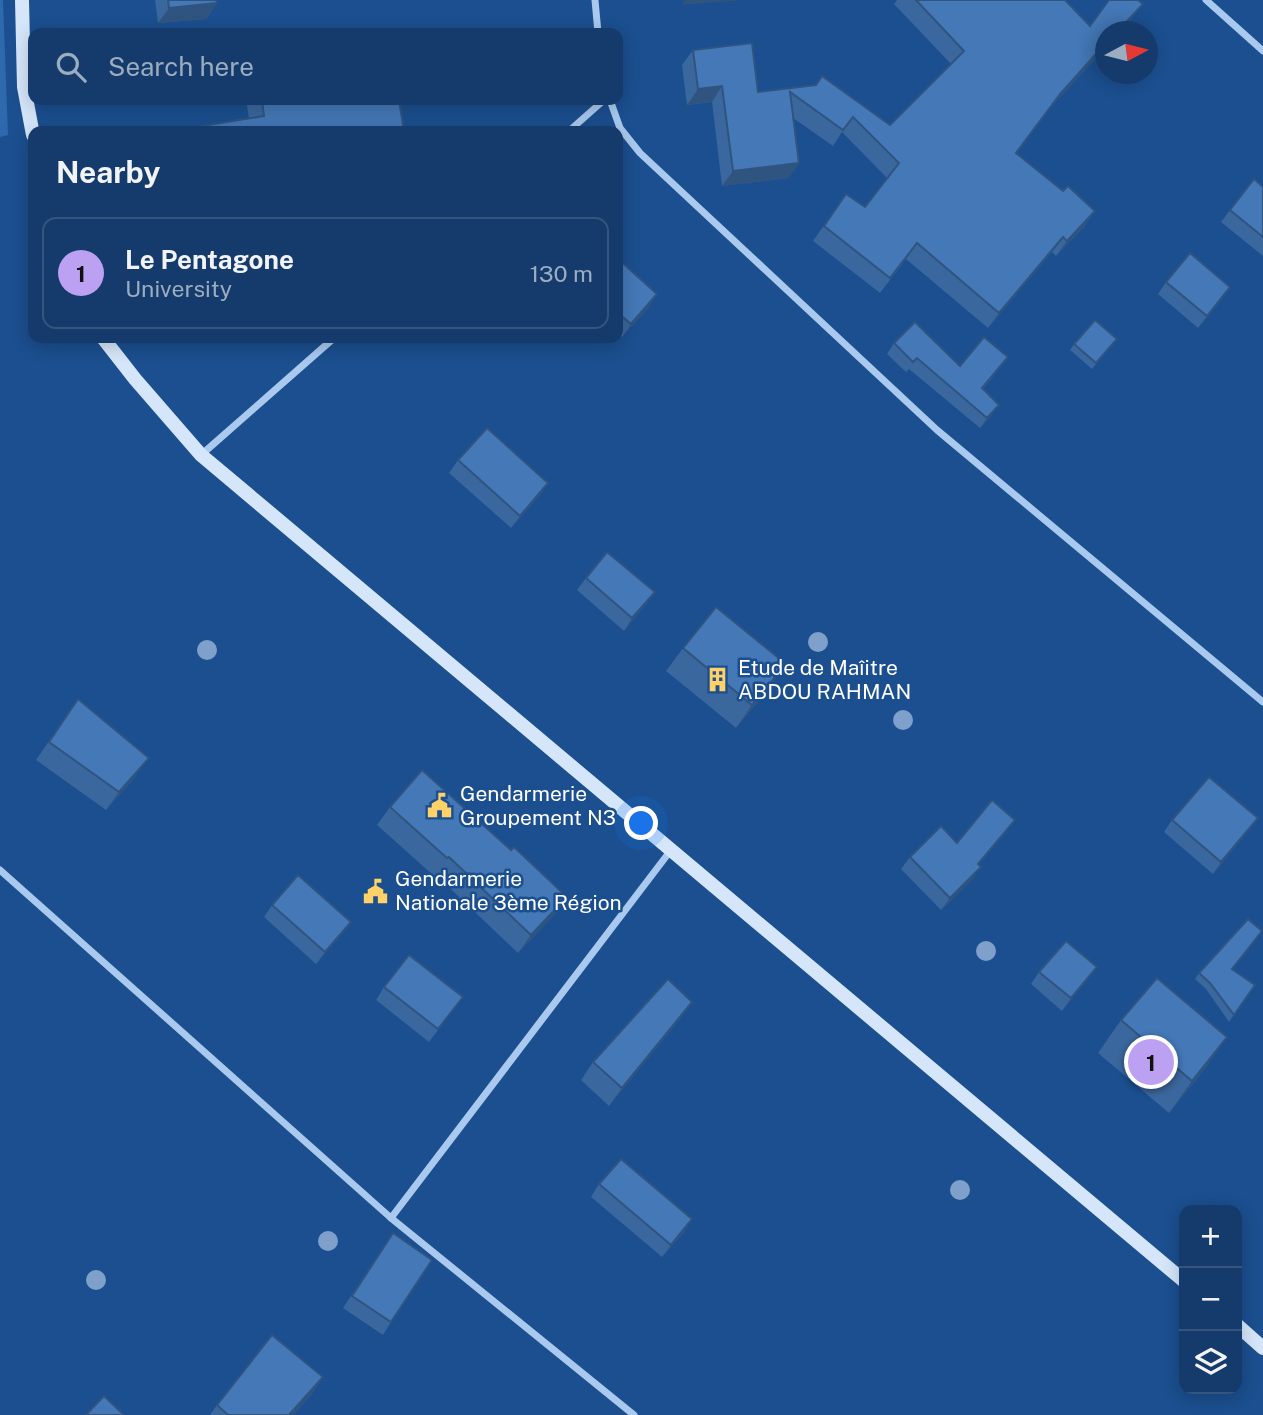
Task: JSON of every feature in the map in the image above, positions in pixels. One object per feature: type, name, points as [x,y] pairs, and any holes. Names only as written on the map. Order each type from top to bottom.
[{"type":"street","points":[[22,0],[24,87],[31,126]]},
{"type":"street","points":[[595,0],[598,28]]},
{"type":"street","points":[[1206,0],[1263,51]]},
{"type":"street","points":[[575,126],[601,105]]},
{"type":"street","points":[[609,105],[619,126]]},
{"type":"street","points":[[623,132],[640,153],[937,430],[1263,702]]},
{"type":"street","points":[[107,343],[201,455],[1179,1277]]},
{"type":"street","points":[[201,455],[328,343]]},
{"type":"street","points":[[391,1219],[671,850]]},
{"type":"street","points":[[0,870],[391,1219],[634,1415]]},
{"type":"street","points":[[1242,1329],[1263,1348]]},
{"type":"shaded area","points":[[0,0],[3,0],[8,135],[0,137]]},
{"type":"building","points":[[168,0],[216,0],[217,3],[169,8]]},
{"type":"building","points":[[916,0],[1065,0],[1090,26],[1109,0],[1138,0],[1143,4],[1127,21],[1095,21],[1095,55],[1061,93],[1016,153],[1063,191],[1068,186],[1095,211],[1067,241],[1063,237],[999,313],[917,243],[890,278],[824,226],[846,194],[865,207],[899,163],[853,117],[843,130],[790,92],[799,163],[733,171],[722,86],[698,89],[693,50],[752,43],[758,92],[816,85],[822,76],[890,125],[964,51]]},
{"type":"building","points":[[263,105],[400,105],[403,126],[203,126],[264,116]]},
{"type":"building","points":[[1254,179],[1263,187],[1263,237],[1230,210]]},
{"type":"building","points":[[1190,253],[1230,287],[1207,316],[1166,282]]},
{"type":"building","points":[[623,263],[657,294],[631,324],[623,317]]},
{"type":"building","points":[[1095,320],[1117,339],[1096,363],[1074,344]]},
{"type":"building","points":[[915,322],[960,366],[984,337],[1008,357],[982,388],[999,405],[987,418],[917,358],[913,362],[894,343]]},
{"type":"building","points":[[487,428],[548,483],[520,516],[458,460]]},
{"type":"building","points":[[607,552],[655,592],[632,618],[586,578]]},
{"type":"building","points":[[716,607],[786,664],[752,705],[683,648]]},
{"type":"building","points":[[78,699],[149,758],[119,792],[49,742]]},
{"type":"building","points":[[422,770],[511,850],[514,847],[567,897],[531,935],[449,857],[390,807]]},
{"type":"building","points":[[1209,777],[1258,818],[1221,862],[1172,820]]},
{"type":"building","points":[[992,800],[1015,820],[978,864],[981,867],[950,898],[910,857],[941,826],[957,843]]},
{"type":"building","points":[[298,875],[351,922],[325,952],[272,905]]},
{"type":"building","points":[[1248,919],[1262,931],[1232,969],[1255,985],[1234,1015],[1199,973]]},
{"type":"building","points":[[1066,941],[1097,967],[1071,998],[1039,972]]},
{"type":"building","points":[[409,955],[463,997],[438,1029],[384,987]]},
{"type":"building","points":[[1157,978],[1227,1037],[1192,1081],[1121,1020]]},
{"type":"building","points":[[668,979],[692,1002],[622,1088],[593,1062]]},
{"type":"building","points":[[621,1159],[692,1219],[671,1245],[599,1184]]},
{"type":"building","points":[[393,1233],[432,1260],[391,1322],[352,1296]]},
{"type":"building","points":[[272,1335],[323,1377],[289,1415],[228,1415],[217,1405]]},
{"type":"building","points":[[104,1396],[124,1415],[86,1415]]},
{"type":"place","name":"Etude de Maîitre ABDOU RAHMAN","points":[[718,680]]},
{"type":"place","name":"Gendarmerie Groupement N3","points":[[440,806]]},
{"type":"place","name":"Gendarmerie Nationale 3ème Région","points":[[375,891]]},
{"type":"place","name":"Le Pentagone","points":[[1151,1062]]}]
